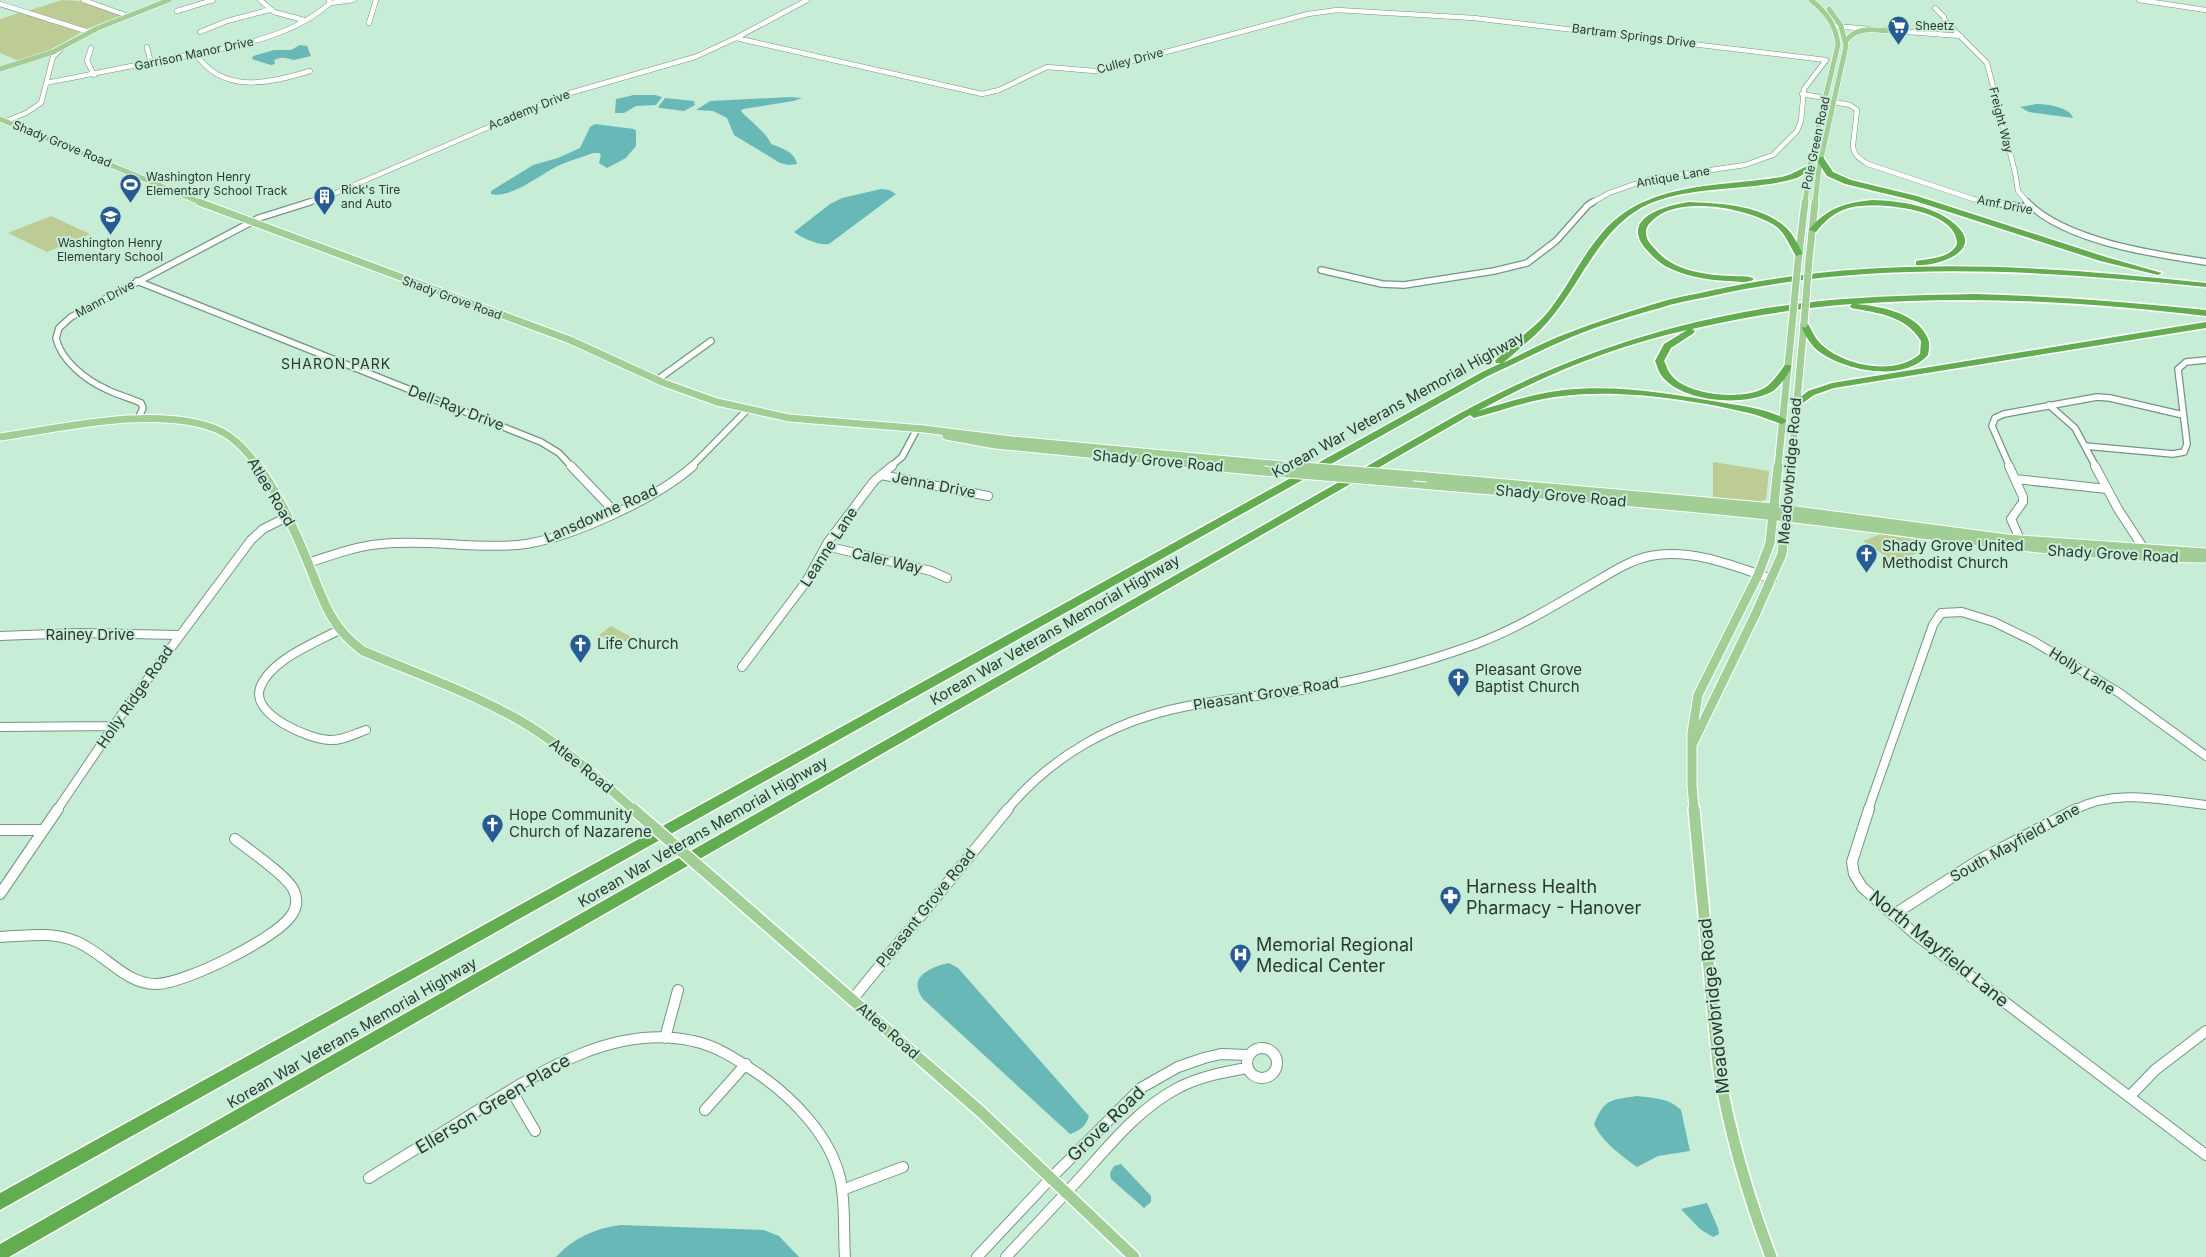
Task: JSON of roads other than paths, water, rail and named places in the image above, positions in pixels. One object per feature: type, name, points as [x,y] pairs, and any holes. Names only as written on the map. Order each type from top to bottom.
[{"type":"highway","points":[[1820,159],[1830,174],[1848,182],[1914,198],[2120,264],[2206,284]]},
{"type":"highway","points":[[1480,377],[1543,322],[1560,301],[1607,230],[1624,214],[1646,203],[1673,194],[1709,187],[1778,181],[1794,176],[1809,167]]},
{"type":"highway","points":[[1812,230],[1828,214],[1841,207],[1861,202],[1878,202],[1905,205],[1930,213],[1950,224],[1960,235],[1960,246],[1948,255],[1890,270]]},
{"type":"highway","points":[[1794,277],[1728,279],[1684,271],[1668,263],[1651,250],[1642,236],[1643,227],[1655,214],[1678,207],[1709,205],[1736,208],[1756,213],[1779,225],[1788,234],[1799,258]]},
{"type":"highway","name":"Korean War Veterans Memorial Highway","points":[[0,1202],[1537,347],[1615,317],[1683,297],[1794,277],[1890,270],[1958,268],[2040,270],[2206,284]]},
{"type":"highway","name":"Korean War Veterans Memorial Highway","points":[[0,1253],[1504,392],[1579,359],[1649,336],[1711,321],[1815,305],[1908,298],[2000,298],[2098,302],[2206,313]]},
{"type":"highway","points":[[1804,324],[1811,339],[1819,348],[1840,360],[1855,364],[1881,369],[1896,368],[1918,362],[1924,355],[1926,346],[1923,336],[1914,327],[1901,319],[1864,307],[1815,305]]},
{"type":"highway","points":[[1711,321],[1673,340],[1659,354],[1661,368],[1680,385],[1712,397],[1748,398],[1769,389],[1788,367]]},
{"type":"highway","points":[[1796,405],[1811,394],[1832,386],[2173,329],[2206,326]]},
{"type":"highway","points":[[1444,426],[1520,400],[1555,393],[1593,390],[1658,395],[1759,412],[1782,421]]},
{"type":"main road","points":[[0,69],[30,60],[64,46],[89,32],[169,0]]},
{"type":"main road","points":[[1811,0],[1824,12],[1834,26]]},
{"type":"main road","name":"Pole Green Road","points":[[1804,324],[1820,159],[1838,85],[1846,41],[1842,27],[1832,13],[1818,0]]},
{"type":"main road","name":"Pole Green Road","points":[[1792,325],[1809,167],[1838,45],[1834,26]]},
{"type":"main road","points":[[1846,41],[1850,34],[1859,31],[1890,31]]},
{"type":"main road","points":[[1825,98],[1830,97],[1833,89],[1838,85]]},
{"type":"main road","points":[[1825,98],[1834,102]]},
{"type":"main road","name":"Shady Grove Road","points":[[3,120],[250,222],[570,340],[657,380],[703,398],[747,410],[789,418],[917,429],[988,445],[1272,464],[1427,477],[1774,512]]},
{"type":"main road","name":"Meadowbridge Road","points":[[1691,748],[1772,579],[1782,554],[1788,513],[1804,324]]},
{"type":"main road","name":"Meadowbridge Road","points":[[1771,1257],[1740,1171],[1724,1104],[1717,1056],[1692,785],[1691,748],[1698,695],[1758,575],[1770,543],[1792,325]]},
{"type":"main road","name":"Atlee Road","points":[[0,437],[138,419],[189,422],[213,428],[233,438],[255,462],[287,517],[308,563],[325,608],[339,630],[349,641],[363,651],[482,701],[519,720],[559,747],[716,881],[1052,1176],[1134,1257]]},
{"type":"main road","name":"Shady Grove Road","points":[[1146,456],[1264,471],[1788,513],[2020,540],[2206,553]]},
{"type":"main road","name":"Shady Grove Road","points":[[1788,513],[2024,548],[2106,556],[2206,558]]},
{"type":"street","points":[[82,0],[128,16]]},
{"type":"street","points":[[177,11],[213,0]]},
{"type":"street","points":[[260,0],[269,10],[288,17],[304,20]]},
{"type":"street","points":[[330,1],[353,0]]},
{"type":"street","points":[[369,24],[376,0]]},
{"type":"street","name":"Academy Drive","points":[[250,222],[329,196],[559,97],[686,61],[736,38],[806,0]]},
{"type":"street","points":[[2139,0],[2206,10]]},
{"type":"street","points":[[2188,0],[2188,7]]},
{"type":"street","points":[[2196,0],[2197,9]]},
{"type":"street","name":"Garrison Manor Drive","points":[[46,83],[196,54],[270,36],[325,9],[330,1]]},
{"type":"street","points":[[0,4],[89,32]]},
{"type":"street","name":"Freight Way","points":[[1935,8],[1944,17],[1945,21],[1987,63],[2015,172],[2016,188],[2033,208]]},
{"type":"street","points":[[200,32],[227,21],[269,10]]},
{"type":"street","name":"Culley Drive","points":[[736,38],[986,94],[1044,68],[1056,67],[1094,71],[1323,11],[1337,10],[1442,16]]},
{"type":"street","name":"Bartram Springs Drive","points":[[1442,16],[1610,33],[1826,60],[1805,86],[1802,94]]},
{"type":"street","points":[[1834,26],[1961,36]]},
{"type":"street","points":[[3,120],[26,113],[40,105],[44,99],[53,57],[64,46]]},
{"type":"street","points":[[91,48],[87,62],[94,75]]},
{"type":"street","points":[[147,48],[151,63]]},
{"type":"street","points":[[196,54],[203,64],[240,83],[270,82],[310,71]]},
{"type":"street","points":[[30,60],[53,57]]},
{"type":"street","points":[[1802,94],[1825,98]]},
{"type":"street","name":"Antique Lane","points":[[1321,270],[1377,283],[1395,285],[1466,276],[1519,266],[1549,248],[1581,210],[1609,192],[1649,179],[1745,165],[1769,158],[1797,132],[1801,121],[1802,94]]},
{"type":"street","name":"Amf Drive","points":[[1834,102],[1850,105],[1856,110],[1858,116],[1852,147],[1855,154],[1874,167],[1973,199],[2033,208],[2059,223],[2101,240],[2156,254],[2206,262]]},
{"type":"street","name":"Mann Drive","points":[[138,419],[143,408],[141,403],[110,391],[94,382],[63,355],[58,347],[56,336],[61,325],[71,317],[137,281],[250,222]]},
{"type":"street","name":"Dell-Ray Drive","points":[[137,281],[541,442],[559,453],[614,511]]},
{"type":"street","points":[[657,380],[710,340]]},
{"type":"street","points":[[2085,446],[2181,453],[2187,447],[2178,372],[2180,366],[2186,362],[2206,360]]},
{"type":"street","points":[[2024,548],[2012,523],[2012,516],[2023,500],[1992,426],[1993,420],[2000,414],[2101,398],[2184,415]]},
{"type":"street","points":[[2049,406],[2072,424],[2107,489],[2144,549]]},
{"type":"street","name":"Lansdowne Road","points":[[308,563],[350,549],[378,544],[482,546],[529,544],[554,537],[658,491],[680,476],[747,410]]},
{"type":"street","name":"Leanne Lane","points":[[742,667],[806,582],[826,546],[874,481],[902,457],[917,429]]},
{"type":"street","name":"Jenna Drive","points":[[881,475],[988,496]]},
{"type":"street","points":[[2015,479],[2107,489]]},
{"type":"street","name":"Holly Ridge Road","points":[[0,894],[114,726],[179,635],[251,540],[271,524],[287,517]]},
{"type":"street","name":"Caler Way","points":[[826,546],[931,571],[947,578]]},
{"type":"street","name":"Pleasant Grove Road","points":[[852,1000],[1024,789],[1057,760],[1111,729],[1169,710],[1308,689],[1392,671],[1442,656],[1506,630],[1552,607],[1633,561],[1650,556],[1670,554],[1693,556],[1772,579]]},
{"type":"street","name":"Holly Lane","points":[[1946,611],[1955,611],[1987,620],[2045,647],[2171,728],[2206,756]]},
{"type":"street","name":"North Mayfield Lane","points":[[1946,611],[1938,616],[1933,626],[1858,840],[1852,862],[1854,874],[1862,887],[1893,915],[2206,1156]]},
{"type":"street","points":[[339,630],[276,667],[263,682],[258,696],[259,701],[272,716],[287,725],[323,740],[336,740],[366,730]]},
{"type":"street","name":"Rainey Drive","points":[[0,636],[70,634],[179,635]]},
{"type":"street","points":[[0,728],[114,726]]},
{"type":"street","name":"South Mayfield Lane","points":[[1893,915],[1979,860],[2086,804],[2114,797],[2130,796],[2206,805]]},
{"type":"street","points":[[0,830],[43,830]]},
{"type":"street","points":[[0,937],[68,938],[100,954],[129,977],[144,984],[166,983],[201,971],[229,958],[280,927],[288,919],[296,906],[297,894],[291,884],[235,839]]},
{"type":"street","points":[[665,1038],[678,990]]},
{"type":"street","points":[[2129,1097],[2146,1079],[2206,1031]]},
{"type":"street","name":"Ellerson Green Place","points":[[369,1178],[553,1065],[593,1048],[633,1039],[665,1038],[698,1043],[719,1050],[746,1064],[789,1100],[818,1132],[836,1162],[842,1190],[845,1257]]},
{"type":"street","name":"Grove Road","points":[[977,1257],[1052,1176],[1141,1088],[1160,1076],[1190,1062],[1221,1054],[1248,1055],[1255,1049],[1266,1049],[1275,1055],[1278,1064],[1275,1073],[1266,1078],[1255,1076],[1248,1068],[1207,1074],[1189,1081],[1164,1096],[1127,1125],[1006,1257]]},
{"type":"street","points":[[1248,1055],[1248,1068]]},
{"type":"street","points":[[705,1110],[746,1064]]},
{"type":"street","points":[[511,1090],[534,1131]]},
{"type":"street","points":[[842,1190],[903,1166]]},
{"type":"water","points":[[300,45],[307,46],[311,56],[294,60],[280,58],[274,60],[275,64],[271,65],[252,59],[253,56],[274,50],[291,50]]},
{"type":"water","points":[[634,95],[662,97],[656,105],[636,106],[624,113],[615,113],[616,99]]},
{"type":"water","points":[[665,98],[694,101],[695,105],[684,111],[658,107]]},
{"type":"water","points":[[802,98],[743,109],[741,111],[771,144],[791,153],[797,164],[780,163],[734,135],[727,118],[713,111],[696,110],[710,101]]},
{"type":"water","points":[[2036,104],[2063,109],[2068,111],[2073,118],[2029,112],[2020,107]]},
{"type":"water","points":[[595,124],[634,129],[636,131],[636,146],[626,158],[607,168],[599,163],[601,155],[593,153],[567,162],[514,190],[498,195],[491,194],[491,191],[533,165],[558,158],[580,148],[590,127]]},
{"type":"water","points":[[881,189],[889,190],[896,194],[829,244],[811,241],[794,232],[830,204],[842,198]]},
{"type":"water","points":[[949,963],[958,968],[1089,1116],[1082,1128],[1070,1134],[923,999],[918,989],[920,978],[933,968]]},
{"type":"water","points":[[1637,1096],[1666,1101],[1681,1110],[1690,1151],[1658,1156],[1637,1167],[1607,1143],[1594,1124],[1598,1115],[1610,1102]]},
{"type":"water","points":[[1121,1164],[1151,1196],[1151,1202],[1144,1208],[1111,1179],[1110,1173],[1114,1166]]},
{"type":"water","points":[[1707,1203],[1718,1228],[1719,1234],[1713,1237],[1700,1229],[1681,1209]]},
{"type":"water","points":[[621,1225],[764,1230],[779,1236],[799,1257],[556,1257],[577,1239],[594,1231]]},
{"type":"place","name":"Sheetz","points":[[1899,45]]},
{"type":"place","name":"Washington Henry Elementary School Track","points":[[130,203]]},
{"type":"place","name":"Rick's Tire and Auto","points":[[325,216]]},
{"type":"place","name":"Washington Henry Elementary School","points":[[110,235]]},
{"type":"place","name":"Shady Grove United Methodist Church","points":[[1866,574]]},
{"type":"place","name":"Life Church","points":[[581,663]]},
{"type":"place","name":"Pleasant Grove Baptist Church","points":[[1459,698]]},
{"type":"place","name":"Hope Community Church of Nazarene","points":[[493,843]]},
{"type":"place","name":"Harness Health Pharmacy - Hanover","points":[[1450,916]]},
{"type":"place","name":"Memorial Regional Medical Center","points":[[1240,974]]},
{"type":"district","name":"SHARON PARK","points":[[336,364]]}]
